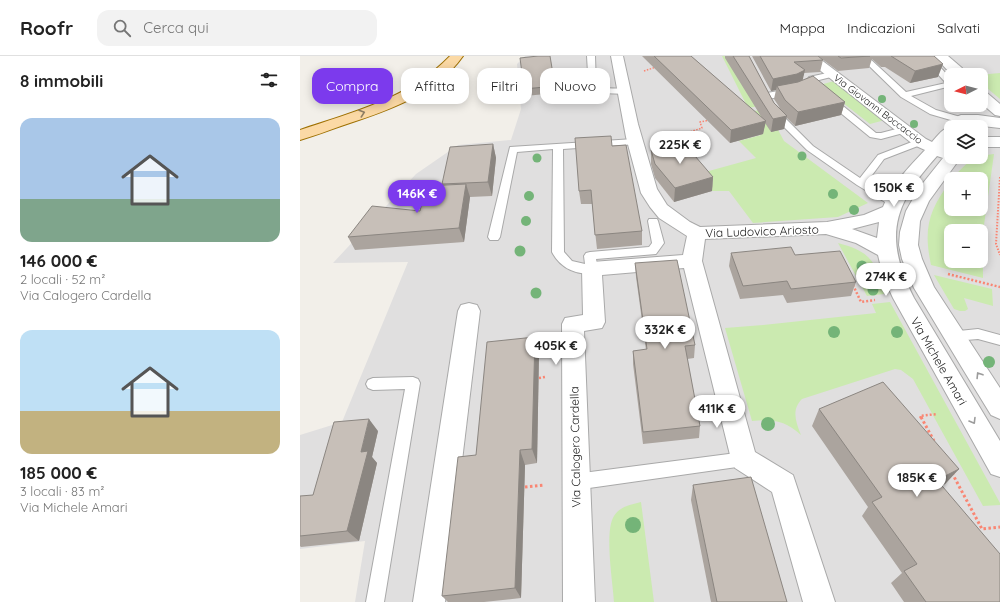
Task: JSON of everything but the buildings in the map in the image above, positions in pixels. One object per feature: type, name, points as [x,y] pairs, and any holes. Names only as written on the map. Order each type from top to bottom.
[{"type":"main road","points":[[300,135],[376,109],[419,89],[448,67],[457,56]]},
{"type":"main road","points":[[300,128],[326,126]]},
{"type":"street","name":"Via Ludovico Ariosto","points":[[617,56],[634,142],[648,188],[652,197],[665,213],[697,233],[827,228]]},
{"type":"street","name":"Via Giovanni Boccaccio","points":[[808,56],[904,130],[940,151]]},
{"type":"street","points":[[940,56],[953,68]]},
{"type":"street","points":[[950,56],[956,68]]},
{"type":"street","points":[[988,101],[1000,112]]},
{"type":"street","points":[[988,126],[1000,123]]},
{"type":"street","name":"Via Michele Amari","points":[[940,151],[909,178],[886,224],[892,273],[908,308],[1000,465]]},
{"type":"street","name":"Via Michele Amari","points":[[940,151],[915,210],[909,233],[912,258],[929,296],[1000,408]]},
{"type":"street","points":[[827,228],[886,224]]},
{"type":"street","points":[[886,224],[899,238],[909,233]]},
{"type":"street","points":[[827,228],[863,239],[886,224]]},
{"type":"street","name":"Via Ludovico Ariosto","points":[[697,233],[692,261],[744,459]]},
{"type":"street","points":[[592,269],[692,261]]},
{"type":"street","name":"Via Calogero Cardella","points":[[579,602],[575,482],[573,324],[594,322],[592,269]]},
{"type":"street","points":[[429,602],[469,311]]},
{"type":"street","points":[[744,459],[783,484],[819,602]]},
{"type":"lane","points":[[591,56],[592,88],[601,91],[624,92]]},
{"type":"lane","points":[[863,56],[904,95],[933,112],[953,120]]},
{"type":"lane","points":[[921,56],[937,68],[944,76]]},
{"type":"lane","points":[[832,74],[812,79],[815,88],[873,135],[881,136],[904,130]]},
{"type":"lane","points":[[904,95],[944,86]]},
{"type":"lane","points":[[815,88],[765,93],[777,114],[810,148],[861,183],[886,224]]},
{"type":"lane","points":[[494,237],[513,149],[634,142]]},
{"type":"lane","points":[[558,146],[558,252],[562,261],[568,265],[592,269],[590,256],[652,251],[658,243],[653,221]]},
{"type":"lane","points":[[861,183],[881,157],[940,151]]},
{"type":"lane","points":[[954,336],[978,334],[1000,340]]},
{"type":"lane","points":[[373,384],[413,383],[375,602]]},
{"type":"lane","points":[[575,482],[744,459]]},
{"type":"path","points":[[640,72],[652,70],[656,67]]},
{"type":"path","points":[[657,148],[667,146],[677,136],[702,128],[700,122],[716,118]]},
{"type":"path","points":[[1000,177],[996,244],[1000,255]]},
{"type":"path","points":[[917,272],[936,271],[1000,287]]},
{"type":"path","points":[[851,281],[861,302]]},
{"type":"path","points":[[920,416],[935,442]]},
{"type":"path","points":[[950,469],[982,529],[1000,527]]},
{"type":"shaded area","points":[[525,56],[1000,56],[1000,602],[355,602],[365,541],[300,549],[300,435],[342,422],[408,262],[333,263],[416,174],[458,145],[511,140],[521,109],[521,104],[532,104],[532,68],[517,68],[517,64]]},
{"type":"green space","points":[[722,56],[738,56],[765,105],[748,108]]},
{"type":"green space","points":[[1000,73],[1000,99],[988,89],[988,74]]},
{"type":"green space","points":[[834,81],[885,120],[870,124],[820,85]]},
{"type":"green space","points":[[767,109],[784,141],[868,203],[838,217],[753,223],[729,191],[712,191],[698,174],[756,158],[739,141],[761,135],[740,113]]},
{"type":"green space","points":[[994,154],[988,197],[988,172],[959,172],[967,164],[988,164],[988,155]]},
{"type":"green space","points":[[944,190],[944,216],[985,216],[984,224],[944,224],[944,268],[983,268],[983,278],[931,265],[928,230],[933,210]]},
{"type":"green space","points":[[838,243],[858,250],[871,260],[875,266],[884,294],[867,296]]},
{"type":"green space","points":[[934,275],[992,289],[993,306],[964,298],[968,309],[965,311],[960,311],[954,309]]},
{"type":"green space","points":[[890,302],[1000,505],[983,506],[913,379],[901,370],[895,369],[802,399],[796,407],[796,421],[801,435],[784,423],[766,420],[752,421],[725,328],[876,313],[872,304]]},
{"type":"green space","points":[[641,502],[654,602],[614,602],[609,545],[611,523],[619,510],[626,506]]}]
